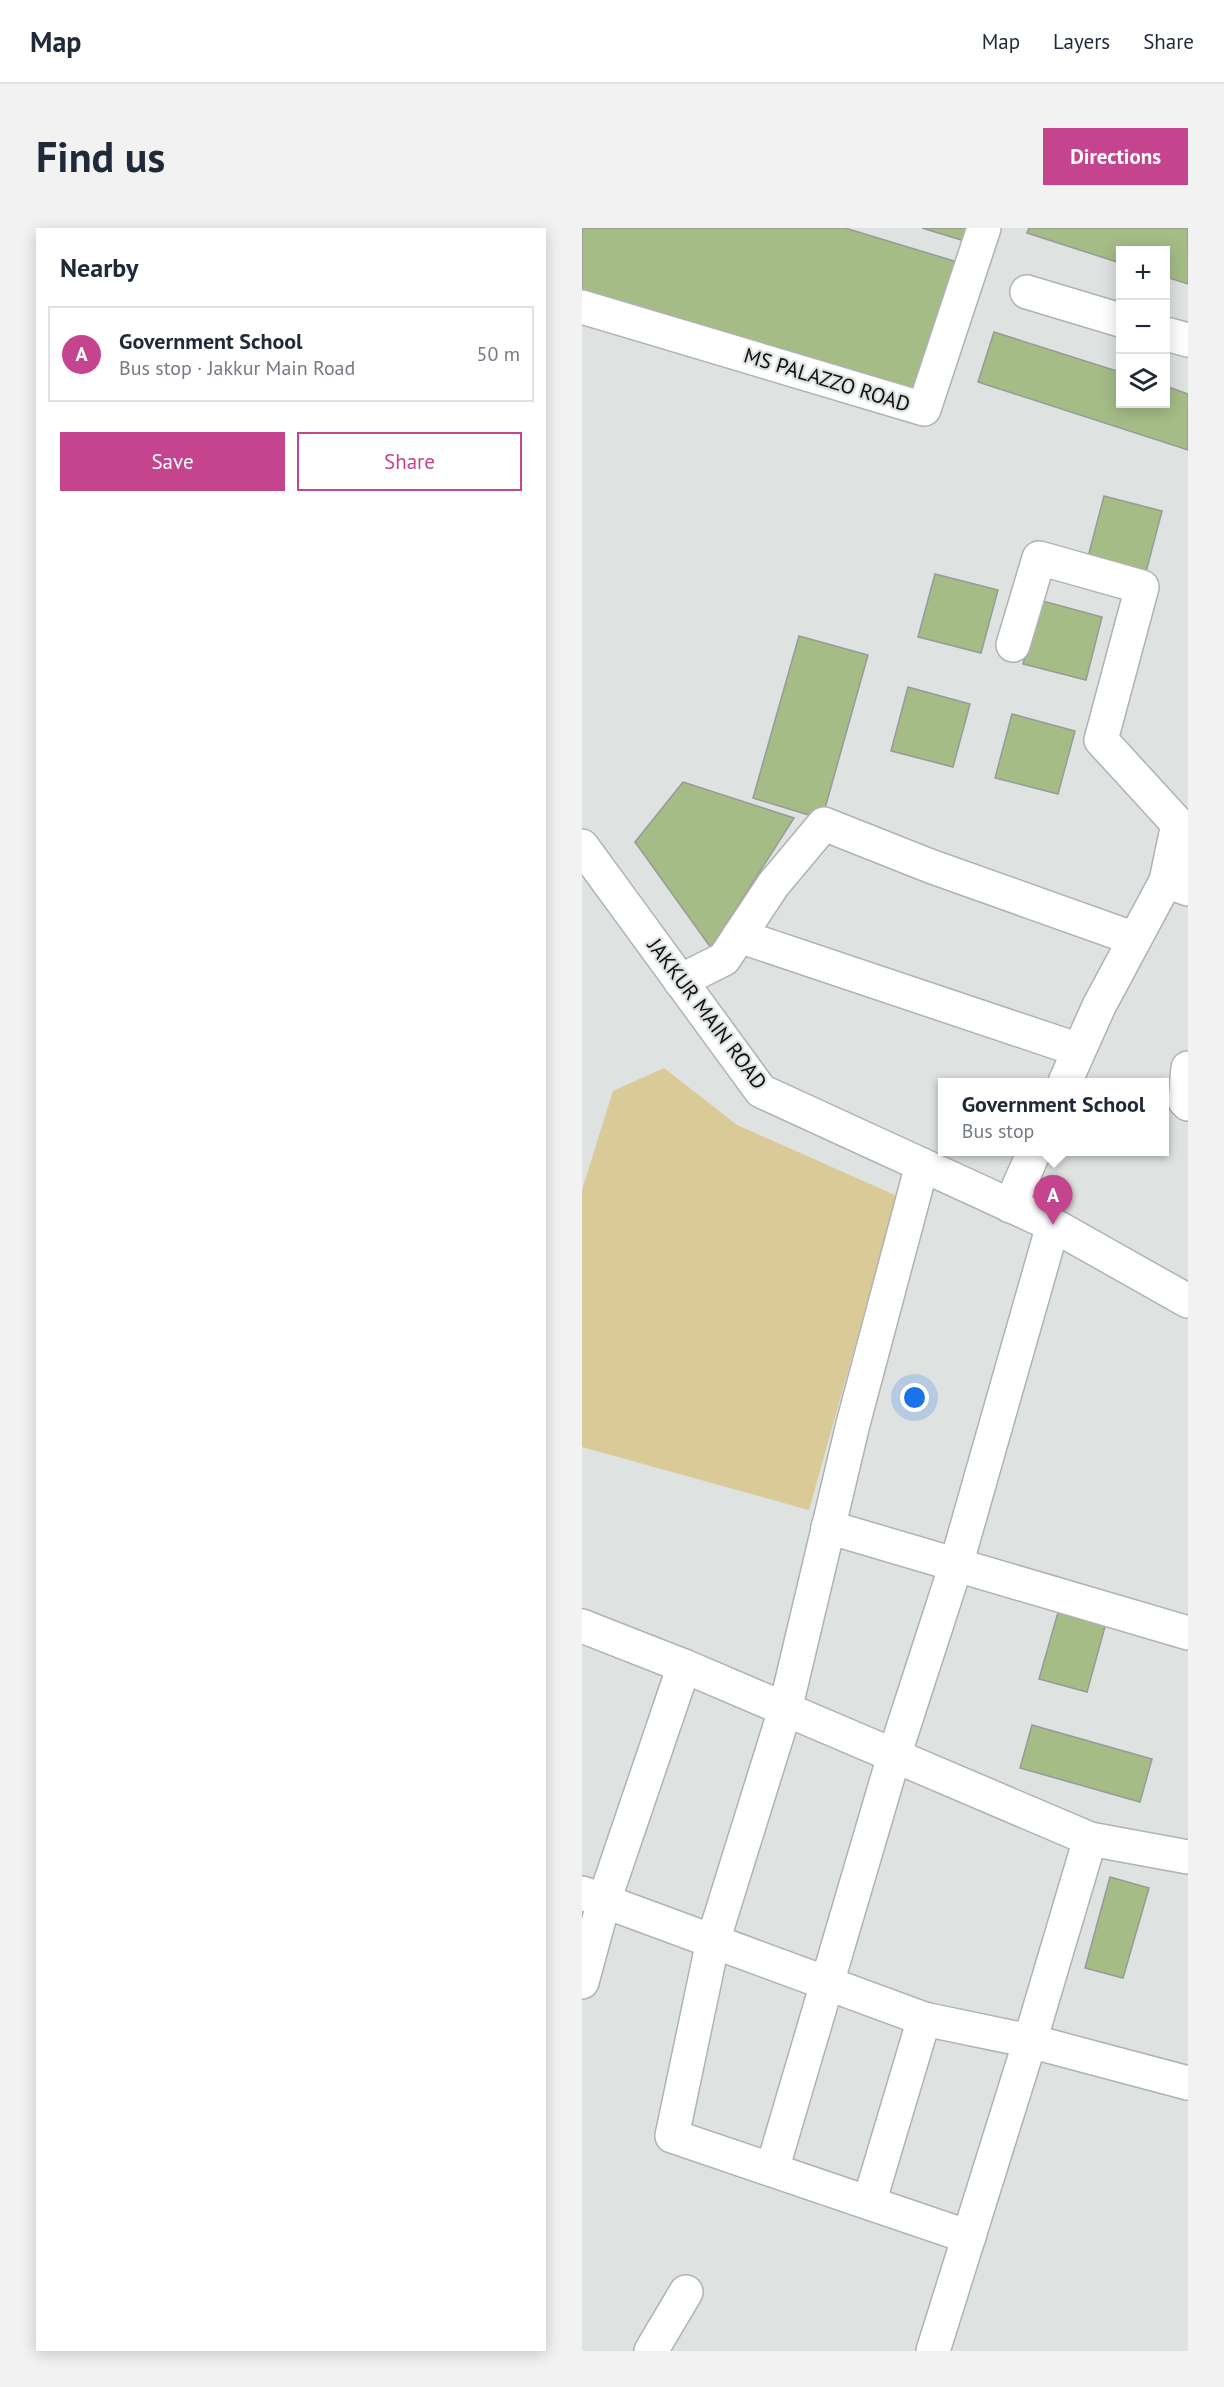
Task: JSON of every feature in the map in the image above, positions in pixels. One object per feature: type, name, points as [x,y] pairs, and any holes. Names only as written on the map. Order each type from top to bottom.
[{"type":"street","name":"MS PALAZZO ROAD","points":[[582,308],[924,409],[984,228]]},
{"type":"street","points":[[1027,292],[1116,319]]},
{"type":"street","points":[[1170,335],[1188,340]]},
{"type":"street","points":[[1013,645],[1039,558],[1142,587],[1101,740],[1178,824],[1181,878],[1135,939],[1099,1006],[1067,1078]]},
{"type":"street","points":[[680,981],[724,959],[773,885],[824,824],[930,866],[1135,939]]},
{"type":"street","name":"JAKKUR MAIN ROAD","points":[[582,846],[761,1091],[1053,1225],[1188,1301]]},
{"type":"street","points":[[739,936],[1079,1050]]},
{"type":"street","points":[[1188,1068],[1185,1101],[1188,1104]]},
{"type":"street","points":[[1010,1206],[1032,1156]]},
{"type":"street","points":[[922,1165],[828,1527],[785,1710],[713,1941],[672,2136],[969,2237]]},
{"type":"street","points":[[772,2170],[894,1756],[956,1565],[1053,1225]]},
{"type":"street","points":[[828,1527],[956,1565],[1186,1626]]},
{"type":"street","points":[[582,1626],[684,1666],[1090,1839],[1188,1857]]},
{"type":"street","points":[[582,1983],[593,1897],[684,1666]]},
{"type":"street","points":[[933,2351],[1090,1839]]},
{"type":"street","points":[[593,1897],[924,2019],[1030,2040],[1188,2083]]},
{"type":"street","points":[[869,2203],[924,2019]]},
{"type":"street","points":[[651,2351],[686,2292]]},
{"type":"shaded area","points":[[664,1068],[737,1125],[897,1196],[809,1510],[582,1447],[582,1190],[613,1091]]},
{"type":"building","points":[[582,228],[845,228],[964,264],[925,395],[582,291]]},
{"type":"building","points":[[922,228],[973,228],[968,242]]},
{"type":"building","points":[[1029,228],[1188,228],[1188,284],[1170,278],[1170,246],[1116,246],[1116,262],[1027,233]]},
{"type":"building","points":[[994,332],[1116,371],[1116,408],[1170,408],[1170,387],[1188,394],[1188,450],[978,382]]},
{"type":"building","points":[[1104,496],[1162,511],[1146,572],[1088,557]]},
{"type":"building","points":[[935,574],[998,590],[981,653],[918,637]]},
{"type":"building","points":[[1039,600],[1102,617],[1086,680],[1023,664]]},
{"type":"building","points":[[799,636],[868,655],[822,819],[753,798]]},
{"type":"building","points":[[908,687],[970,704],[953,767],[891,751]]},
{"type":"building","points":[[1012,714],[1075,731],[1058,794],[995,778]]},
{"type":"building","points":[[683,782],[794,818],[711,948],[635,842]]},
{"type":"building","points":[[1059,1609],[1106,1623],[1087,1692],[1039,1679]]},
{"type":"building","points":[[1032,1725],[1152,1759],[1140,1802],[1020,1768]]},
{"type":"building","points":[[1110,1877],[1149,1888],[1123,1978],[1085,1968]]},
{"type":"place","name":"Government School","points":[[1053,1225]]}]
